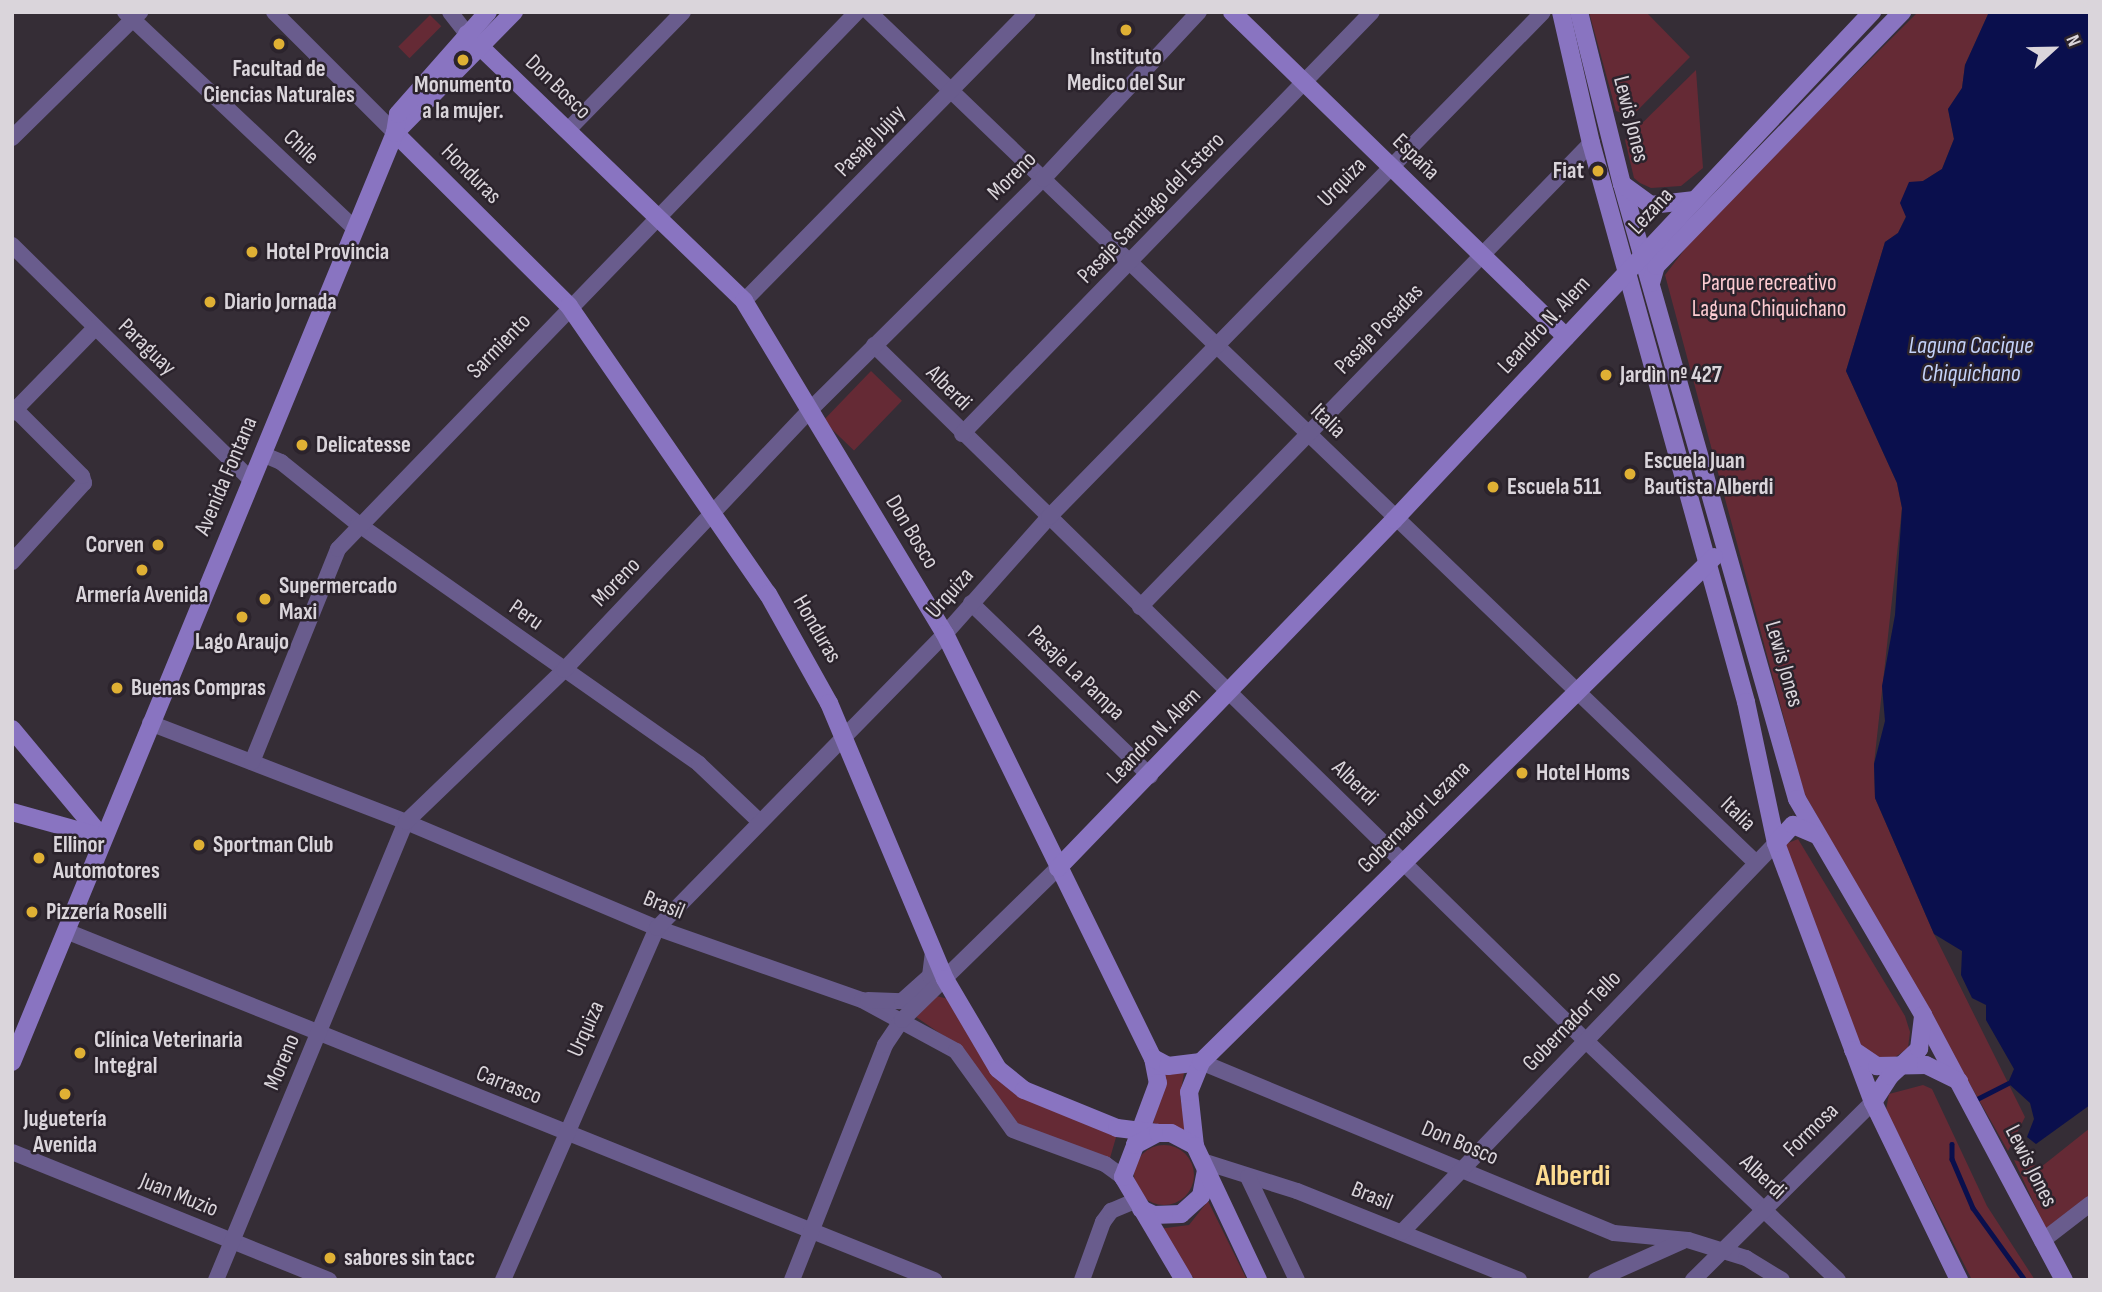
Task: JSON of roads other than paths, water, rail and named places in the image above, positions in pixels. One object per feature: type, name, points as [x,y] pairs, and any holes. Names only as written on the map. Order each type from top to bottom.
[{"type":"street","points":[[274,12],[395,133]]},
{"type":"street","points":[[450,12],[474,41]]},
{"type":"street","name":"Avenida Fontana","points":[[474,41],[488,12]]},
{"type":"street","name":"Avenida Fontana","points":[[12,1062],[102,837],[395,133],[405,103],[474,41],[514,12]]},
{"type":"street","points":[[567,131],[682,12]]},
{"type":"street","name":"Sarmiento","points":[[252,762],[338,548],[358,524],[656,216],[857,12]]},
{"type":"street","name":"Italia","points":[[869,12],[1215,346],[1309,433],[1394,520],[1577,690],[1756,863]]},
{"type":"street","name":"Pasaje Jujuy","points":[[744,301],[1028,12]]},
{"type":"street","name":"Moreno","points":[[216,1280],[405,822],[564,670],[810,410],[1043,178],[1199,12]]},
{"type":"street","name":"España","points":[[1232,12],[1566,337]]},
{"type":"street","name":"Pasaje Santiago del Estero","points":[[962,434],[1372,12]]},
{"type":"street","name":"Urquiza","points":[[503,1280],[564,1132],[657,928],[843,735],[945,634],[1049,517],[1389,166],[1543,12]]},
{"type":"street","name":"Lewis Jones","points":[[1561,12],[1591,143],[1746,702],[1776,843],[1873,1102],[1959,1280]]},
{"type":"street","name":"Lewis Jones","points":[[1578,12],[1622,184],[1797,799],[1923,1014],[2064,1280]]},
{"type":"street","name":"Lezana","points":[[1627,273],[1872,12]]},
{"type":"street","points":[[1651,284],[1656,266],[1902,12]]},
{"type":"street","points":[[12,138],[133,14]]},
{"type":"street","name":"Chile","points":[[133,14],[355,229]]},
{"type":"street","name":"Don Bosco","points":[[474,41],[744,301],[945,634],[1153,1058],[1158,1083],[1145,1136]]},
{"type":"street","name":"Honduras","points":[[395,133],[569,306],[806,654],[843,735],[945,979],[1009,1081],[1117,1128],[1145,1136]]},
{"type":"street","name":"Pasaje Posadas","points":[[1140,607],[1591,143]]},
{"type":"street","points":[[1622,184],[1651,205],[1695,200]]},
{"type":"street","name":"Paraguay","points":[[12,245],[251,480]]},
{"type":"street","name":"Leandro N. Alem","points":[[792,1280],[885,1045],[902,1020],[1150,776],[1627,273]]},
{"type":"street","points":[[12,562],[84,483],[82,476],[14,411],[95,328]]},
{"type":"street","name":"Alberdi","points":[[874,345],[962,434],[1586,1041],[1838,1280]]},
{"type":"street","name":"Peru","points":[[262,454],[281,461],[358,524],[699,764],[759,821]]},
{"type":"street","name":"Gobernador Lezana","points":[[1195,1146],[1189,1092],[1201,1062],[1706,562],[1725,549]]},
{"type":"street","name":"Pasaje La Pampa","points":[[971,603],[1150,776]]},
{"type":"street","name":"Brasil","points":[[150,723],[405,822],[657,928],[862,1000],[956,1051],[1013,1130],[1105,1164],[1123,1177]]},
{"type":"street","points":[[12,729],[102,837]]},
{"type":"street","points":[[12,812],[102,837]]},
{"type":"street","points":[[1776,843],[1793,825],[1816,835]]},
{"type":"street","name":"Gobernador Tello","points":[[1402,1232],[1776,843]]},
{"type":"street","name":"Carrasco","points":[[66,931],[934,1280]]},
{"type":"street","points":[[862,1000],[902,1001],[930,976],[933,951]]},
{"type":"street","points":[[1873,1102],[1898,1068],[1919,1049],[1923,1014]]},
{"type":"street","points":[[1851,1047],[1862,1060],[1898,1068],[1926,1065],[1960,1081]]},
{"type":"street","points":[[1153,1058],[1168,1066],[1201,1062]]},
{"type":"street","name":"Don Bosco","points":[[1201,1062],[1614,1233],[1688,1240],[1723,1250],[1782,1280]]},
{"type":"street","name":"Formosa","points":[[1693,1280],[1873,1102]]},
{"type":"street","points":[[1179,1274],[1123,1177],[1145,1136],[1171,1133],[1195,1146],[1258,1280]]},
{"type":"street","name":"Juan Muzio","points":[[12,1152],[330,1280]]},
{"type":"street","points":[[1082,1280],[1103,1222],[1111,1211],[1138,1205],[1154,1215],[1181,1214],[1201,1196],[1205,1166]]},
{"type":"street","name":"Brasil","points":[[1205,1166],[1297,1191],[1519,1280]]},
{"type":"street","points":[[1248,1177],[1297,1280]]},
{"type":"street","points":[[2042,1241],[2090,1204]]},
{"type":"street","points":[[1614,1233],[1624,1251],[1621,1265]]},
{"type":"street","points":[[1596,1280],[1621,1265],[1688,1240]]},
{"type":"water","name":"Laguna Cacique Chiquichano","points":[[1989,12],[2090,12],[2090,1105],[2036,1144],[2027,1137],[2034,1119],[2030,1103],[2008,1083],[2014,1069],[1986,1020],[1986,1005],[1972,998],[1961,975],[1962,951],[1934,934],[1875,798],[1874,764],[1885,721],[1882,686],[1895,615],[1902,508],[1897,483],[1846,371],[1885,242],[1898,233],[1906,217],[1900,203],[1909,182],[1923,181],[1942,169],[1954,139],[1948,109],[1962,88],[1965,65]]},
{"type":"waterway","points":[[1977,1099],[2008,1083]]},
{"type":"waterway","points":[[1952,1144],[1952,1159],[1973,1208],[2025,1280]]},
{"type":"place","name":"Instituto Medico del Sur","points":[[1126,30]]},
{"type":"place","name":"Facultad de Ciencias Naturales","points":[[279,44]]},
{"type":"place","name":"Monumento a la mujer.","points":[[463,60]]},
{"type":"place","name":"Fiat","points":[[1598,171]]},
{"type":"place","name":"Hotel Provincia","points":[[252,252]]},
{"type":"place","name":"Diario Jornada","points":[[210,302]]},
{"type":"place","name":"Jardìn nº 427","points":[[1606,375]]},
{"type":"place","name":"Delicatesse","points":[[302,445]]},
{"type":"place","name":"Escuela Juan Bautista Alberdi","points":[[1630,474]]},
{"type":"place","name":"Escuela 511","points":[[1493,487]]},
{"type":"place","name":"Corven","points":[[158,545]]},
{"type":"place","name":"Armería Avenida","points":[[142,570]]},
{"type":"place","name":"Supermercado Maxi","points":[[265,599]]},
{"type":"place","name":"Lago Araujo","points":[[242,617]]},
{"type":"place","name":"Buenas Compras","points":[[117,688]]},
{"type":"place","name":"Hotel Homs","points":[[1522,773]]},
{"type":"place","name":"Sportman Club","points":[[199,845]]},
{"type":"place","name":"Ellinor Automotores","points":[[39,858]]},
{"type":"place","name":"Pizzería Roselli","points":[[32,912]]},
{"type":"place","name":"Clínica Veterinaria Integral","points":[[80,1053]]},
{"type":"place","name":"Juguetería Avenida","points":[[65,1094]]},
{"type":"place","name":"sabores sin tacc","points":[[330,1258]]},
{"type":"district","name":"Alberdi","points":[[1573,1176]]},
{"type":"park label","name":"Parque recreativo Laguna Chiquichano","points":[[1769,296]]}]
